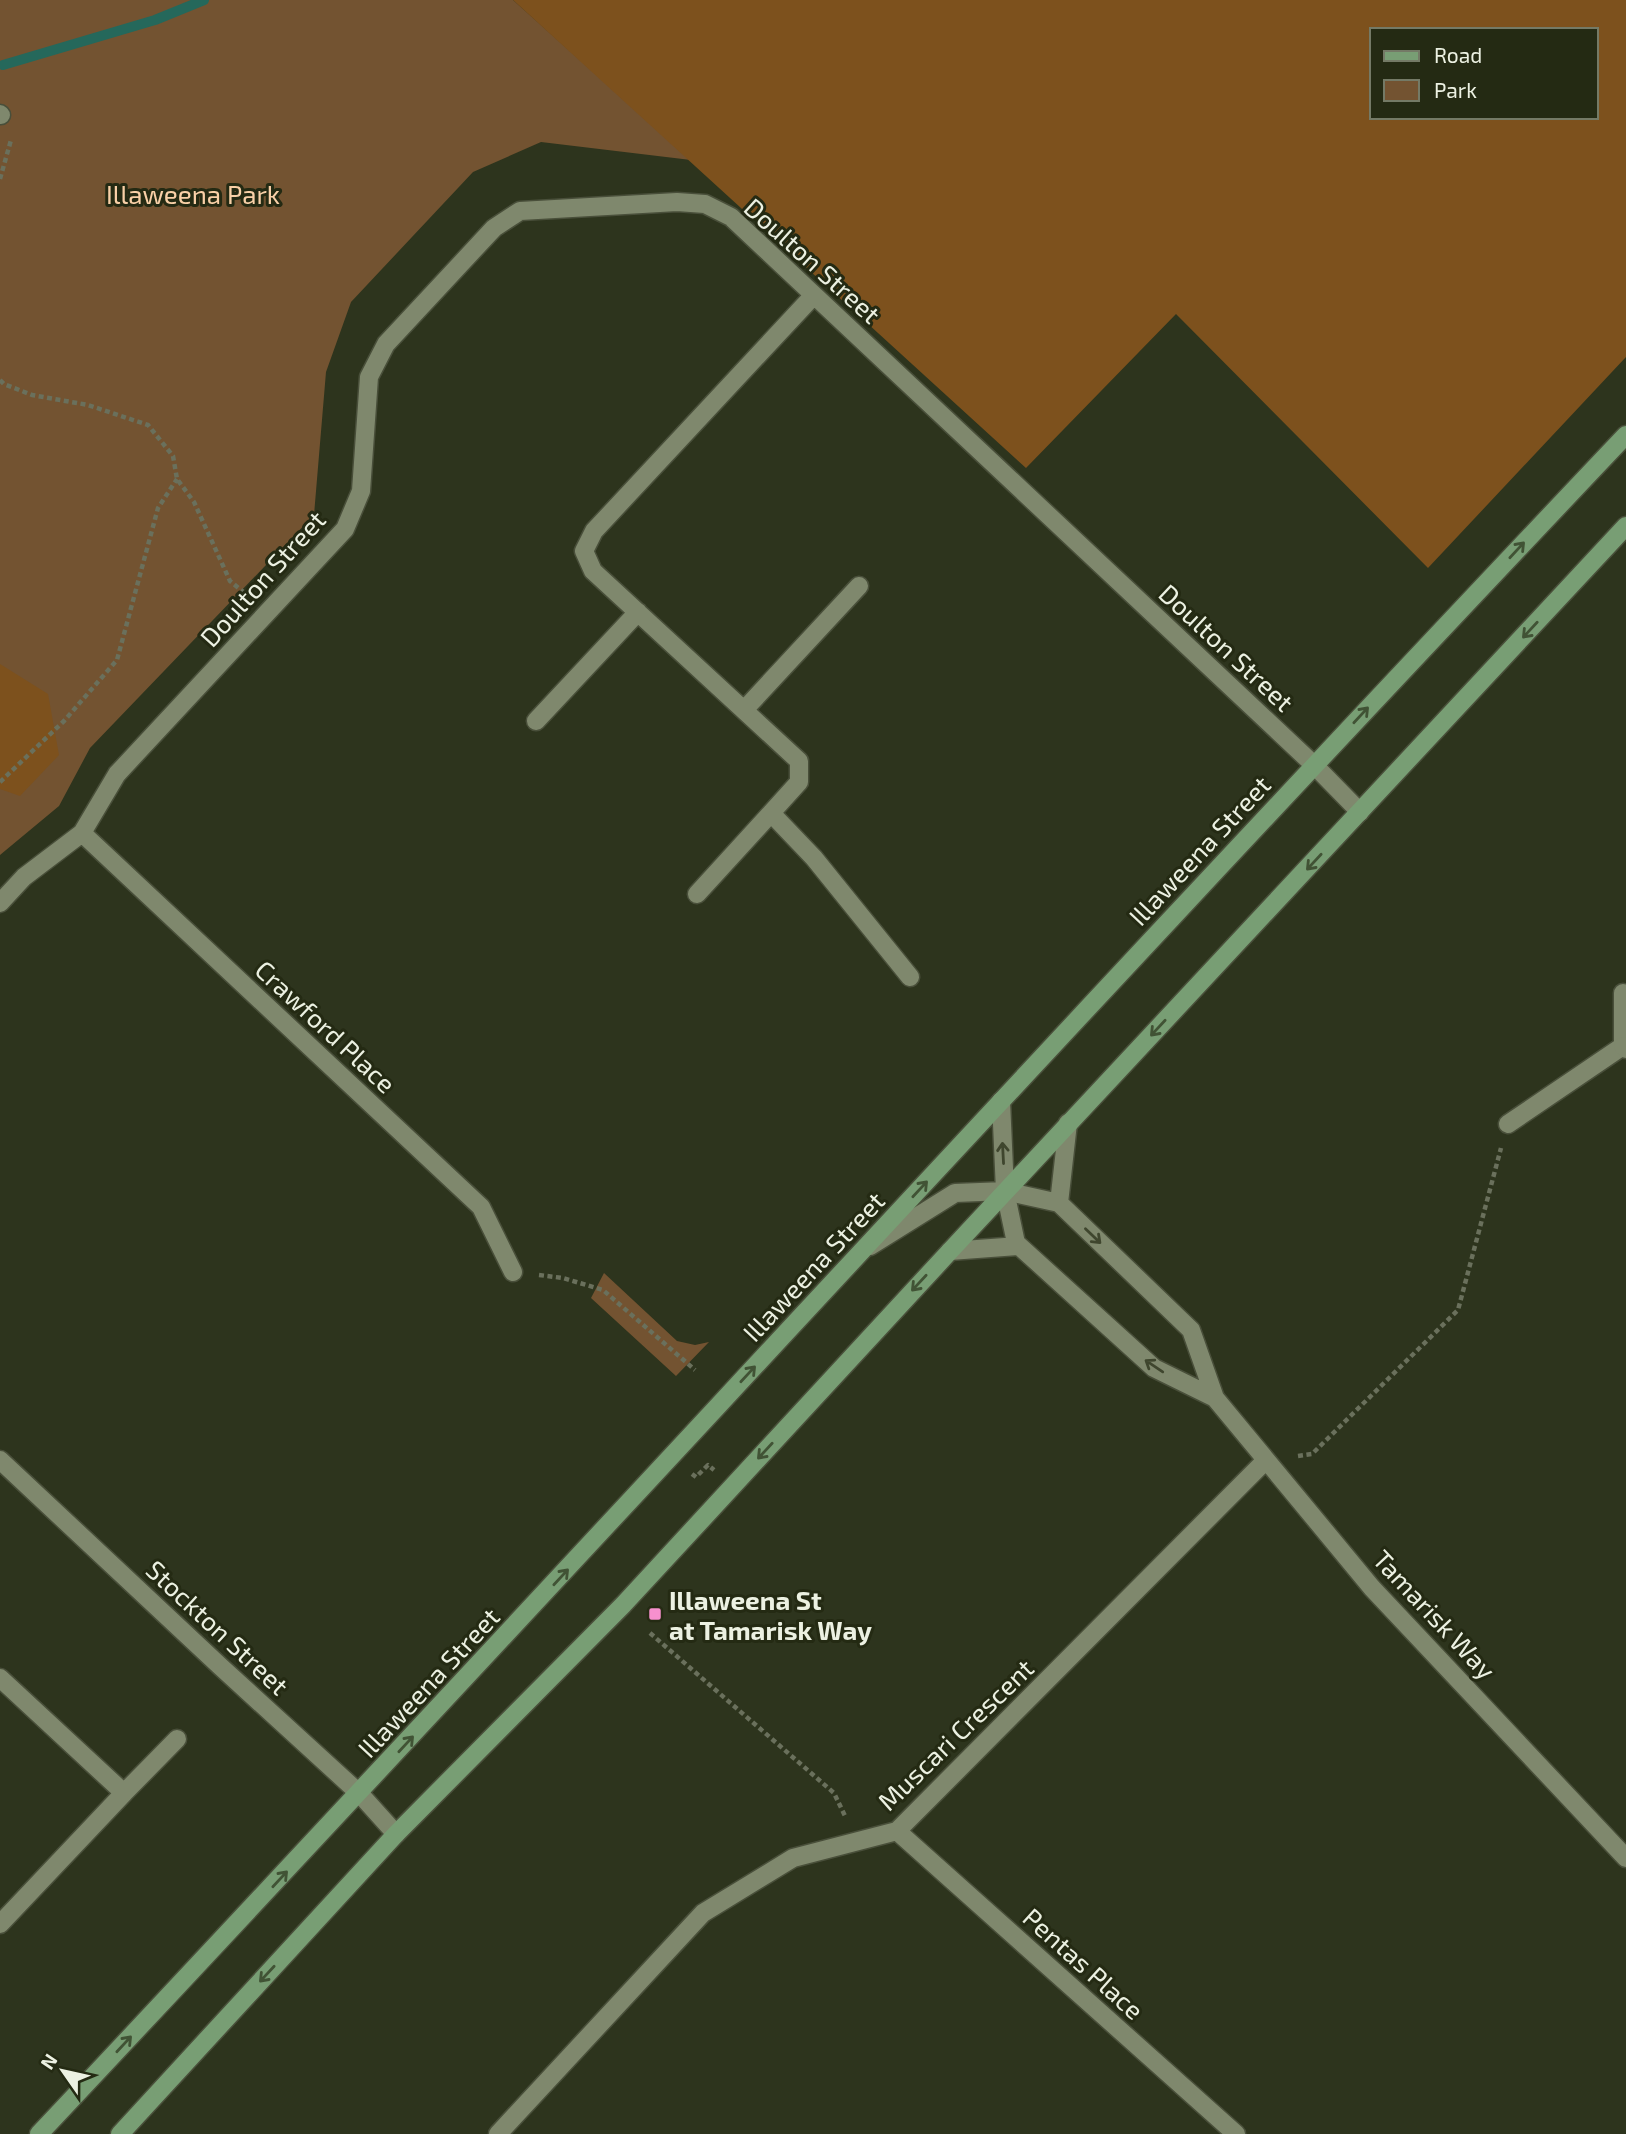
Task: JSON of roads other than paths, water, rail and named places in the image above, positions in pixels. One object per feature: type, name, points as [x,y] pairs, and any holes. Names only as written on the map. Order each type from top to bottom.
[{"type":"main road","name":"Illaweena Street","points":[[44,2133],[1314,765],[1626,435]]},
{"type":"main road","points":[[120,2134],[397,1834],[622,1605],[1626,526]]},
{"type":"street","name":"Doulton Street","points":[[0,903],[24,877],[82,833],[117,774],[345,529],[361,491],[369,376],[386,344],[494,228],[520,211],[677,202],[705,204],[731,217],[1314,765],[1360,812]]},
{"type":"street","points":[[697,894],[799,782],[799,761],[593,571],[584,551],[594,531],[814,295]]},
{"type":"street","points":[[744,710],[859,586]]},
{"type":"street","points":[[536,721],[638,612]]},
{"type":"street","points":[[771,813],[814,858],[910,977]]},
{"type":"street","name":"Crawford Place","points":[[82,833],[481,1207],[513,1272]]},
{"type":"street","points":[[1508,1124],[1625,1048],[1623,993]]},
{"type":"street","points":[[950,1251],[1018,1246],[1005,1191],[1001,1101]]},
{"type":"street","points":[[861,1252],[955,1193],[1005,1191],[1059,1203],[1068,1123]]},
{"type":"street","name":"Tamarisk Way","points":[[1059,1203],[1191,1330],[1215,1398],[1266,1460],[1372,1588],[1626,1858]]},
{"type":"street","name":"Tamarisk Way","points":[[1018,1246],[1154,1368],[1215,1398]]},
{"type":"street","name":"Stockton Street","points":[[0,1460],[360,1794],[397,1834]]},
{"type":"street","name":"Muscari Crescent","points":[[498,2134],[704,1913],[793,1857],[897,1831],[1266,1460]]},
{"type":"street","points":[[0,1678],[124,1793]]},
{"type":"street","points":[[0,1924],[177,1739]]},
{"type":"street","name":"Pentas Place","points":[[897,1831],[1236,2134]]},
{"type":"waterway","points":[[3,65],[155,20],[204,0]]},
{"type":"place","name":"Illaweena St at Tamarisk Way","points":[[655,1614]]},
{"type":"park label","name":"Illaweena Park","points":[[193,193]]}]
